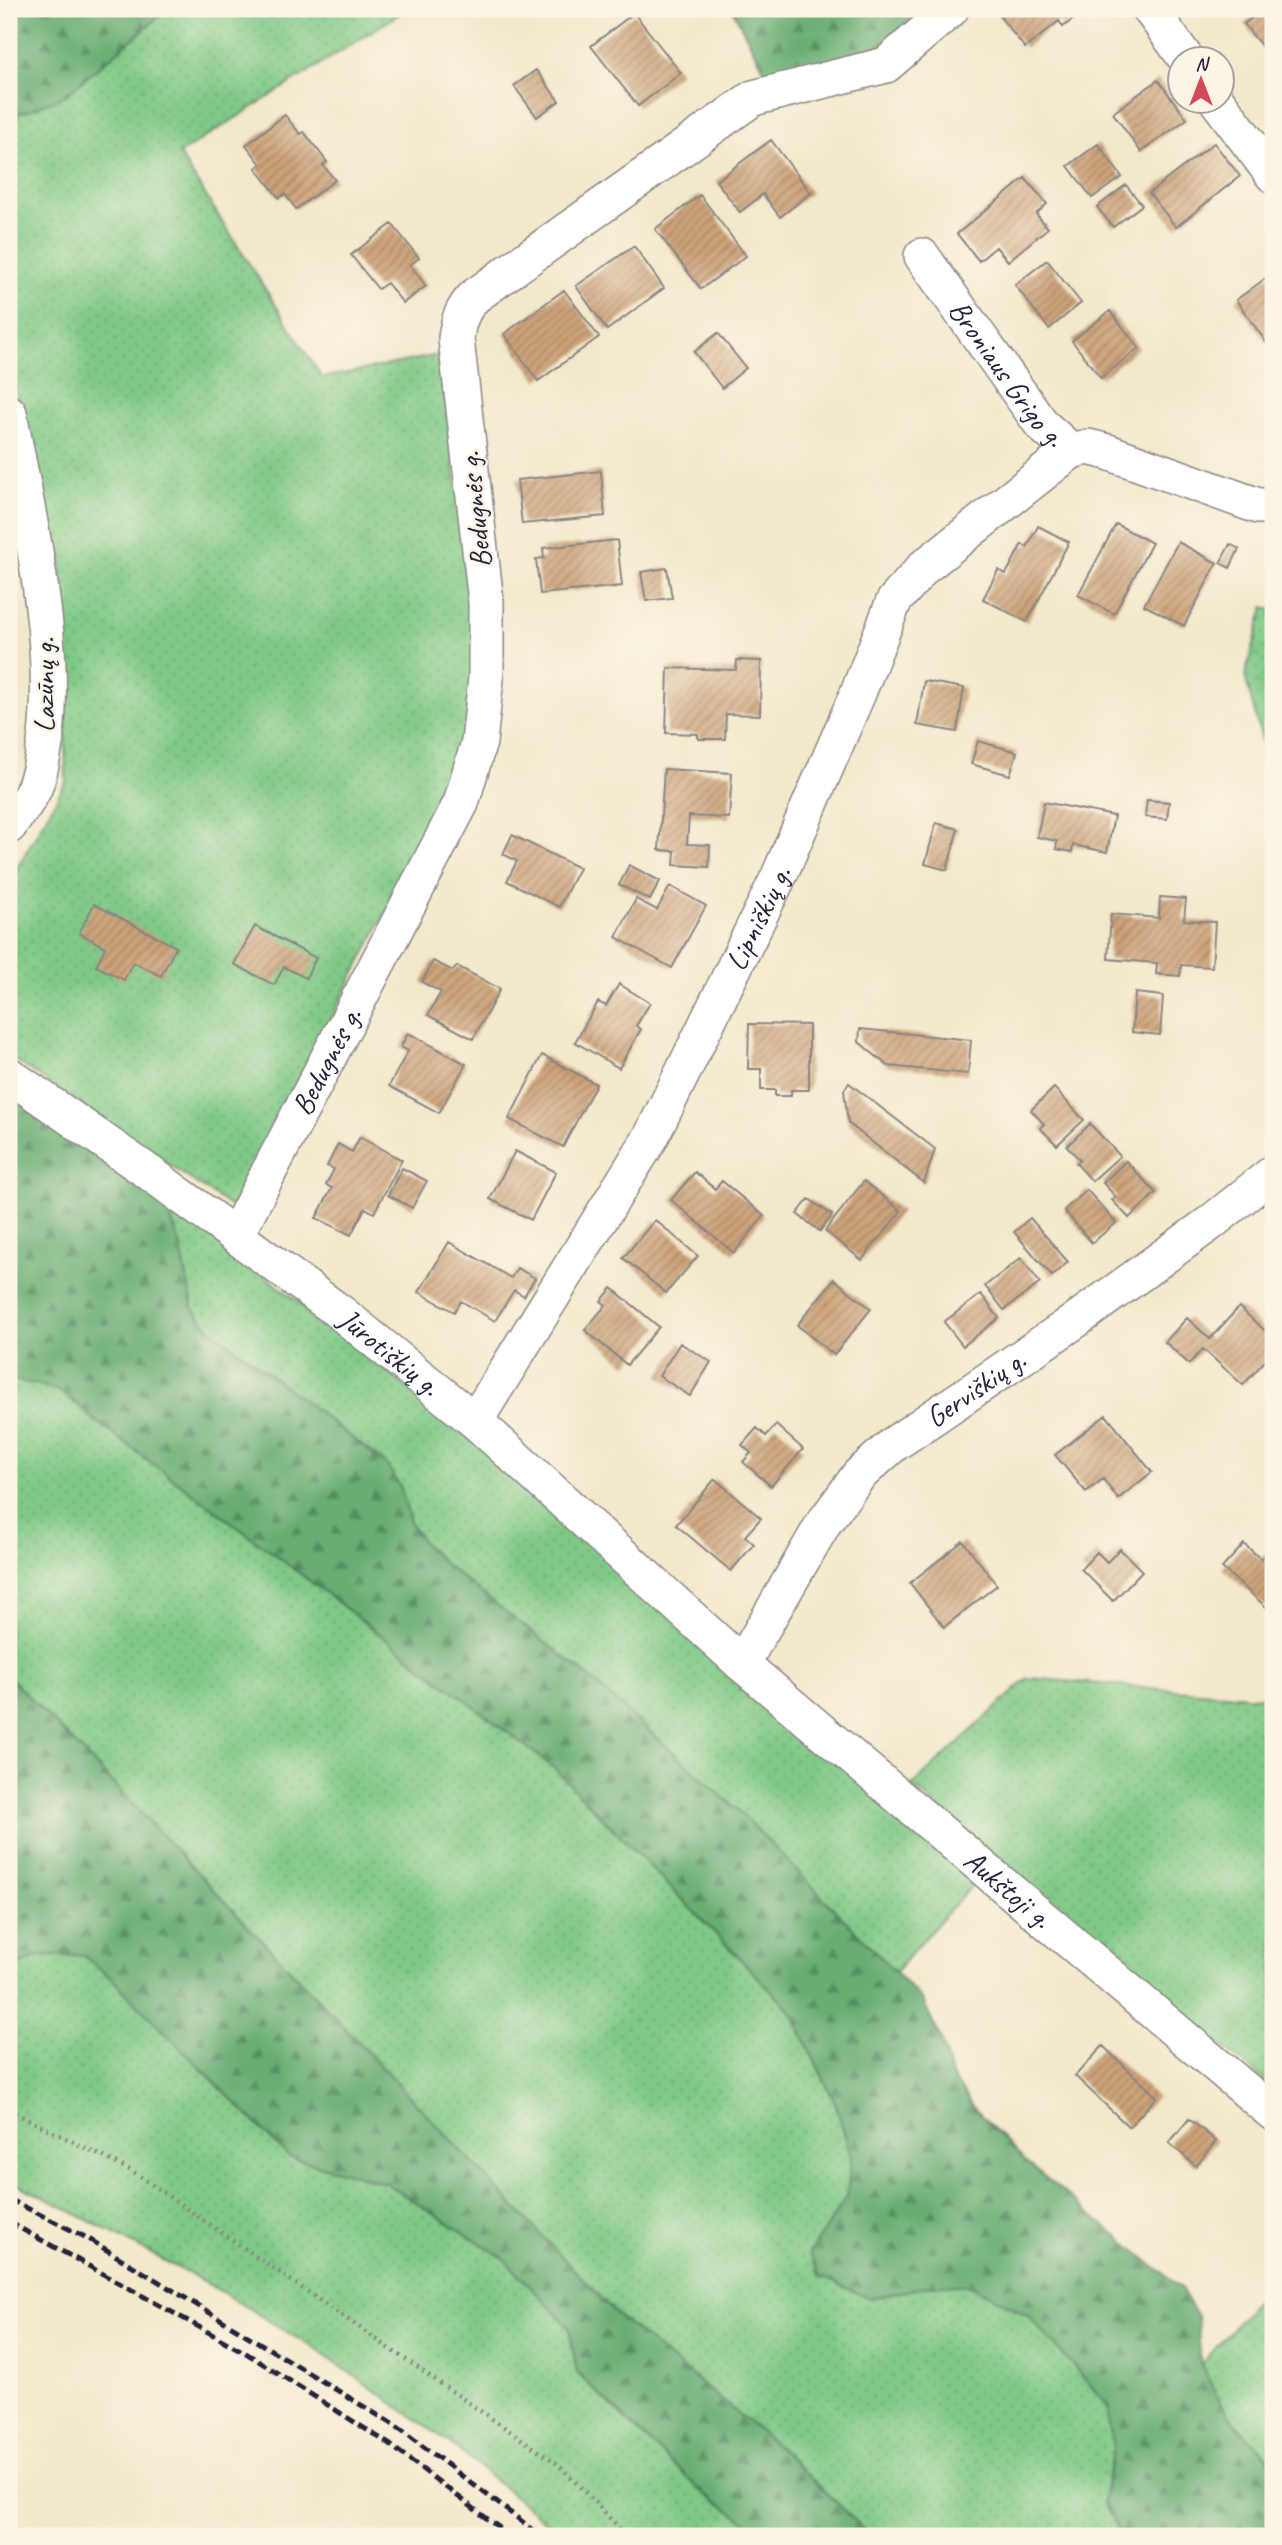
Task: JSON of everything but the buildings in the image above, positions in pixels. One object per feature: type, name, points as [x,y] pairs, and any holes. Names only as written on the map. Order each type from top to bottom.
[{"type":"street","name":"Bedugnės g.","points":[[236,1236],[461,803],[479,742],[486,678],[486,602],[456,339],[458,322],[465,306],[475,296],[753,98],[886,65],[951,9]]},
{"type":"street","points":[[1150,9],[1176,46]]},
{"type":"street","points":[[1229,116],[1273,175]]},
{"type":"street","name":"Broniaus Grigo g.","points":[[922,256],[1042,425],[1071,451],[1088,447],[1108,452],[1258,506],[1273,506]]},
{"type":"street","name":"Lazūnų g.","points":[[9,413],[37,561],[47,660],[47,712],[43,756],[34,789],[9,826]]},
{"type":"street","name":"Lipniškių g.","points":[[475,1422],[651,1137],[779,876],[858,693],[894,601],[924,567],[1071,451]]},
{"type":"street","name":"Jūrotiškių g.","points":[[9,1075],[341,1313],[475,1422],[743,1664]]},
{"type":"street","name":"Gerviškių g.","points":[[743,1664],[823,1524],[859,1475],[894,1444],[1083,1316],[1209,1224],[1273,1173]]},
{"type":"street","name":"Aukštoji g.","points":[[743,1664],[1273,2113]]},
{"type":"path","points":[[9,2110],[132,2171],[559,2465],[627,2536]]},
{"type":"green space","points":[[9,9],[168,9],[66,95],[27,111],[9,115]]},
{"type":"green space","points":[[168,9],[407,9],[179,154],[322,378],[439,355],[473,605],[477,672],[463,764],[233,1208],[9,1056],[9,882],[66,782],[61,556],[9,366],[9,115],[27,111],[66,95]]},
{"type":"green space","points":[[732,9],[922,9],[886,42],[846,63],[791,75],[765,71]]},
{"type":"green space","points":[[1264,607],[1273,609],[1273,783],[1245,676]]},
{"type":"green space","points":[[11,1097],[165,1202],[180,1244],[193,1308],[208,1327],[386,1464],[401,1488],[410,1522],[424,1544],[447,1566],[584,1673],[741,1813],[923,2001],[941,2039],[951,2075],[972,2106],[1024,2160],[1181,2288],[1197,2316],[1201,2365],[1226,2413],[1273,2463],[1273,2536],[1121,2536],[1103,2501],[1113,2450],[1107,2404],[1028,2315],[970,2285],[931,2285],[870,2299],[820,2276],[809,2253],[847,2197],[851,2156],[836,2105],[791,2011],[554,1768],[93,1419],[73,1401],[56,1390],[9,1380]]},
{"type":"green space","points":[[165,1202],[271,1281],[478,1445],[979,1877],[895,1972],[741,1813],[584,1673],[447,1566],[424,1544],[410,1522],[401,1488],[386,1464],[208,1327],[193,1308],[180,1244]]},
{"type":"green space","points":[[9,1380],[46,1387],[73,1401],[93,1419],[554,1768],[791,2011],[836,2105],[851,2156],[847,2197],[810,2252],[870,2299],[931,2285],[970,2285],[1028,2315],[1107,2404],[1113,2450],[1103,2501],[1121,2536],[871,2536],[774,2443],[617,2315],[9,1677]]},
{"type":"green space","points":[[9,1677],[617,2315],[774,2443],[871,2536],[766,2536],[700,2490],[577,2373],[569,2327],[502,2257],[385,2183],[289,2157],[114,1981],[83,1955],[37,1956],[9,1970]]},
{"type":"green space","points":[[1028,1678],[1273,1698],[1273,2088],[912,1786]]},
{"type":"green space","points":[[83,1955],[114,1981],[289,2157],[385,2183],[502,2257],[569,2327],[577,2373],[700,2490],[766,2536],[562,2536],[450,2443],[317,2350],[203,2281],[9,2181],[9,1970],[37,1956]]},
{"type":"green space","points":[[1273,2281],[1273,2463],[1226,2413],[1201,2365]]},
{"type":"railway","points":[[9,2199],[87,2238],[399,2428],[541,2536]]},
{"type":"railway","points":[[9,2222],[246,2353],[389,2444],[510,2536]]}]
